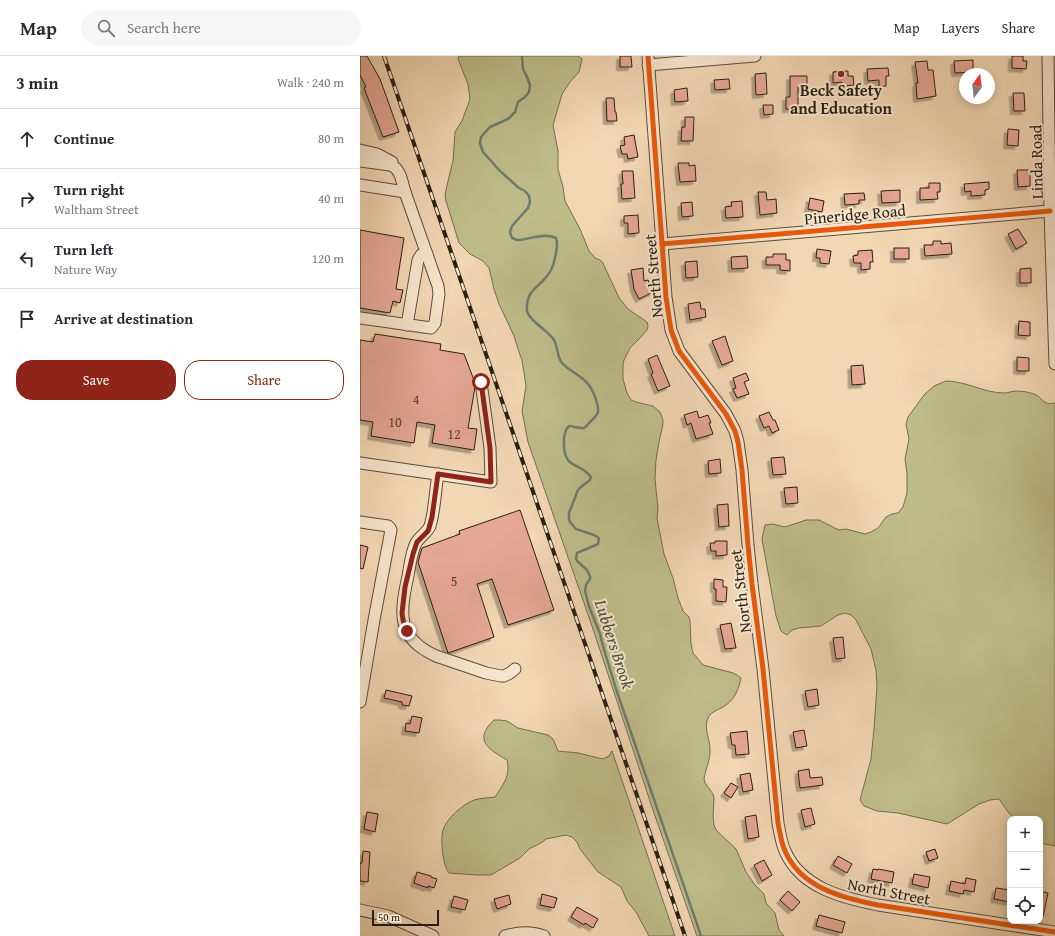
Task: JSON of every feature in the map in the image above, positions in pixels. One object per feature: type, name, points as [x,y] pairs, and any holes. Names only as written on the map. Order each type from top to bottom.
[{"type":"street","points":[[648,61],[755,56]]},
{"type":"street","name":"Linda Road","points":[[1048,56],[1050,211],[1055,364]]},
{"type":"street","name":"North Street","points":[[648,61],[667,308],[671,330],[679,351],[726,414],[735,431],[738,442],[742,470],[752,584],[763,669],[778,824],[782,842],[790,860],[795,868],[815,884],[831,892],[852,899],[1021,931],[1055,932]]},
{"type":"street","points":[[360,150],[373,153],[389,160],[394,163],[397,168],[439,290],[433,327],[430,328],[360,318]]},
{"type":"street","points":[[360,161],[390,165],[397,168]]},
{"type":"street","points":[[360,185],[405,192]]},
{"type":"street","name":"Pineridge Road","points":[[662,244],[1050,211]]},
{"type":"street","points":[[407,325],[419,259],[421,255],[426,254]]},
{"type":"street","points":[[360,463],[491,482],[490,448],[481,382]]},
{"type":"street","points":[[438,474],[429,528],[417,542],[405,587],[402,613],[404,626],[411,638],[418,645],[436,656],[486,673],[501,676],[504,676],[515,669]]},
{"type":"street","points":[[360,522],[385,526],[390,528],[391,532],[364,660],[360,702]]},
{"type":"street","points":[[360,910],[388,916],[433,936]]},
{"type":"street","points":[[505,936],[522,932],[544,936]]},
{"type":"shaded area","points":[[459,56],[578,56],[582,59],[579,72],[562,94],[553,125],[558,151],[558,169],[565,201],[580,229],[589,251],[595,258],[603,263],[619,298],[628,309],[647,322],[647,330],[630,348],[624,360],[623,379],[627,393],[631,400],[653,406],[660,412],[663,420],[656,460],[655,479],[658,509],[657,518],[664,554],[683,611],[689,617],[693,653],[703,665],[733,673],[741,678],[738,689],[732,700],[724,707],[716,710],[710,715],[706,726],[710,752],[704,779],[714,798],[714,825],[716,830],[736,849],[746,872],[755,885],[764,894],[766,903],[775,913],[779,930],[784,936],[697,936],[528,442],[522,411],[526,386],[522,360],[514,336],[499,304],[489,268],[483,261],[470,254],[459,243],[446,201],[445,195],[453,161],[455,132],[462,121],[470,99],[468,84],[458,59]]},
{"type":"shaded area","points":[[946,381],[961,383],[989,391],[1006,393],[1016,391],[1027,392],[1037,395],[1045,402],[1051,404],[1055,403],[1055,846],[1043,844],[1043,816],[1012,816],[999,799],[990,800],[979,804],[947,824],[898,813],[877,811],[864,806],[860,800],[871,759],[877,685],[876,670],[871,649],[856,620],[851,615],[845,613],[838,615],[821,626],[799,628],[792,630],[787,635],[781,631],[776,616],[762,539],[765,525],[772,524],[785,527],[806,520],[819,520],[839,530],[846,529],[865,534],[878,528],[886,517],[898,513],[903,507],[907,493],[905,459],[909,439],[906,424],[908,417],[924,395],[934,386]]},
{"type":"shaded area","points":[[494,720],[507,721],[518,728],[548,735],[553,739],[558,751],[578,753],[603,759],[609,756],[612,751],[675,936],[649,936],[636,912],[627,901],[621,887],[598,872],[580,849],[577,842],[572,837],[566,835],[546,839],[529,849],[520,858],[491,875],[449,873],[443,858],[442,849],[442,836],[445,825],[456,812],[469,802],[476,799],[495,797],[507,775],[507,760],[489,748],[484,739],[484,733]]},
{"type":"building","points":[[360,56],[367,56],[380,79],[399,132],[383,137],[364,88],[366,87],[360,75]]},
{"type":"building","points":[[620,56],[631,56],[632,67],[620,67]]},
{"type":"building","points":[[1012,56],[1023,56],[1023,61],[1027,61],[1026,69],[1012,68]]},
{"type":"building","points":[[973,60],[973,68],[959,68],[959,73],[955,73],[954,61]]},
{"type":"building","points":[[927,61],[928,70],[933,70],[936,96],[917,99],[916,83],[918,83],[915,62]]},
{"type":"building","points":[[888,68],[889,76],[886,76],[886,86],[879,87],[879,80],[868,81],[867,69]]},
{"type":"building","points":[[848,71],[848,76],[853,76],[854,85],[842,86],[842,82],[833,83],[833,72]]},
{"type":"building","points":[[766,73],[767,94],[756,95],[755,74]]},
{"type":"building","points":[[790,76],[807,76],[807,87],[798,87],[798,109],[786,109],[786,97],[790,97]]},
{"type":"building","points":[[729,79],[730,89],[715,90],[714,80]]},
{"type":"building","points":[[687,88],[688,101],[675,102],[674,90]]},
{"type":"building","points":[[1013,93],[1024,93],[1025,111],[1014,111]]},
{"type":"building","points":[[606,98],[614,98],[617,121],[607,121]]},
{"type":"building","points":[[763,105],[773,105],[773,114],[764,115]]},
{"type":"building","points":[[685,117],[694,117],[693,141],[681,141],[682,127],[685,127]]},
{"type":"building","points":[[1008,129],[1019,130],[1018,146],[1007,145]]},
{"type":"building","points":[[634,135],[638,157],[628,159],[627,154],[622,154],[620,146],[625,145],[624,137]]},
{"type":"building","points":[[678,163],[689,163],[689,166],[695,165],[696,181],[680,182]]},
{"type":"building","points":[[1017,170],[1030,170],[1030,186],[1018,187]]},
{"type":"building","points":[[622,171],[633,171],[635,198],[622,199]]},
{"type":"building","points":[[989,182],[989,189],[985,190],[985,195],[971,196],[971,191],[965,192],[964,184]]},
{"type":"building","points":[[929,183],[940,183],[940,192],[937,192],[938,199],[920,200],[920,188],[929,188]]},
{"type":"building","points":[[900,190],[900,202],[882,203],[881,191]]},
{"type":"building","points":[[758,192],[766,192],[767,200],[776,199],[777,213],[760,215]]},
{"type":"building","points":[[864,193],[865,200],[859,200],[859,204],[845,205],[844,194]]},
{"type":"building","points":[[810,198],[824,201],[822,212],[808,209]]},
{"type":"building","points":[[742,201],[743,217],[726,218],[725,207],[732,206],[731,202]]},
{"type":"building","points":[[692,202],[693,216],[682,217],[681,203]]},
{"type":"building","points":[[638,215],[639,233],[628,234],[628,223],[624,223],[624,216]]},
{"type":"building","points":[[1018,229],[1027,243],[1016,249],[1008,234]]},
{"type":"building","points":[[360,230],[404,238],[396,289],[403,290],[400,303],[393,301],[390,313],[360,308]]},
{"type":"building","points":[[933,241],[941,241],[941,244],[951,243],[952,254],[925,256],[924,245],[933,245]]},
{"type":"building","points":[[894,248],[909,248],[909,259],[894,259]]},
{"type":"building","points":[[817,249],[831,251],[829,264],[820,263],[820,258],[816,258]]},
{"type":"building","points":[[872,250],[873,262],[870,262],[870,269],[861,270],[861,263],[854,263],[853,256],[858,255],[858,251]]},
{"type":"building","points":[[773,254],[786,254],[786,260],[790,260],[790,271],[780,270],[780,265],[766,265],[766,257],[773,257]]},
{"type":"building","points":[[747,256],[748,268],[732,269],[731,257]]},
{"type":"building","points":[[697,261],[698,277],[686,278],[685,262]]},
{"type":"building","points":[[643,268],[644,281],[648,280],[653,292],[639,299],[634,289],[631,270]]},
{"type":"building","points":[[1031,268],[1031,283],[1020,283],[1020,269]]},
{"type":"building","points":[[700,302],[701,309],[705,309],[706,317],[690,320],[688,304]]},
{"type":"building","points":[[1019,321],[1030,322],[1030,336],[1018,335]]},
{"type":"building","points":[[375,334],[441,344],[440,350],[464,354],[474,380],[475,387],[468,428],[477,429],[474,450],[432,443],[435,425],[417,422],[414,443],[371,436],[373,422],[360,420],[360,340],[373,342]]},
{"type":"building","points":[[725,336],[733,361],[722,365],[712,341]]},
{"type":"building","points":[[657,355],[670,386],[658,391],[651,374],[653,373],[648,359]]},
{"type":"building","points":[[1017,357],[1029,358],[1029,371],[1017,371]]},
{"type":"building","points":[[863,365],[865,384],[852,385],[851,366]]},
{"type":"building","points":[[746,373],[749,380],[744,382],[749,394],[737,398],[733,389],[736,388],[733,378]]},
{"type":"building","points":[[697,411],[699,418],[708,415],[713,434],[696,439],[691,423],[687,425],[684,415]]},
{"type":"building","points":[[769,412],[773,420],[775,420],[779,430],[772,433],[769,426],[764,428],[759,416]]},
{"type":"building","points":[[784,457],[786,474],[773,475],[771,458]]},
{"type":"building","points":[[720,459],[721,473],[709,474],[708,461]]},
{"type":"building","points":[[797,487],[798,503],[786,504],[784,488]]},
{"type":"building","points":[[728,504],[729,526],[719,527],[717,505]]},
{"type":"building","points":[[520,510],[554,610],[508,625],[492,579],[477,584],[494,637],[448,653],[418,562],[422,548],[460,534],[459,531]]},
{"type":"building","points":[[715,541],[727,541],[727,555],[716,556],[716,551],[711,551],[710,543],[715,543]]},
{"type":"building","points":[[360,545],[368,547],[363,569],[360,568]]},
{"type":"building","points":[[714,579],[723,580],[723,587],[727,587],[726,602],[716,601]]},
{"type":"building","points":[[731,623],[736,648],[725,649],[720,625]]},
{"type":"building","points":[[843,637],[845,658],[836,659],[833,638]]},
{"type":"building","points":[[817,689],[819,705],[808,707],[805,691]]},
{"type":"building","points":[[386,690],[412,696],[409,706],[402,705],[402,702],[384,698]]},
{"type":"building","points":[[412,716],[422,718],[419,733],[405,731],[406,723],[410,724]]},
{"type":"building","points":[[804,730],[807,746],[796,748],[793,732]]},
{"type":"building","points":[[747,731],[749,754],[736,755],[735,745],[732,745],[730,733]]},
{"type":"building","points":[[809,769],[810,778],[822,777],[823,785],[800,788],[798,771]]},
{"type":"building","points":[[750,773],[753,790],[743,792],[740,775]]},
{"type":"building","points":[[731,783],[738,787],[731,798],[724,793]]},
{"type":"building","points":[[811,808],[815,824],[805,827],[801,810]]},
{"type":"building","points":[[367,812],[378,814],[375,832],[364,829]]},
{"type":"building","points":[[756,815],[759,837],[748,839],[745,817]]},
{"type":"building","points":[[935,849],[938,858],[929,861],[926,852]]},
{"type":"building","points":[[363,851],[370,852],[368,882],[360,881],[360,863],[362,863]]},
{"type":"building","points":[[838,856],[852,864],[847,873],[833,865]]},
{"type":"building","points":[[764,860],[772,875],[762,881],[754,865]]},
{"type":"building","points":[[873,869],[894,872],[892,883],[871,879]]},
{"type":"building","points":[[417,872],[437,879],[434,888],[428,886],[428,888],[414,883]]},
{"type":"building","points":[[914,874],[930,877],[928,888],[912,884]]},
{"type":"building","points":[[966,878],[976,880],[974,892],[964,890],[963,894],[949,891],[951,881],[965,884]]},
{"type":"building","points":[[996,888],[1007,890],[1007,901],[994,899]]},
{"type":"building","points":[[788,891],[800,902],[792,911],[780,900]]},
{"type":"building","points":[[1043,892],[1048,893],[1043,917]]},
{"type":"building","points":[[542,894],[557,898],[554,908],[540,905]]},
{"type":"building","points":[[509,895],[511,904],[497,909],[494,899]]},
{"type":"building","points":[[454,896],[468,900],[465,910],[451,907]]},
{"type":"building","points":[[577,907],[598,919],[593,928],[585,923],[584,925],[571,917]]},
{"type":"building","points":[[819,915],[845,922],[842,933],[816,926]]},
{"type":"waterway","name":"Lubbers Brook","points":[[522,56],[523,69],[530,85],[529,92],[518,102],[515,112],[508,119],[490,127],[481,137],[480,143],[483,152],[500,171],[529,196],[530,202],[528,208],[512,226],[510,232],[512,238],[520,240],[538,236],[547,236],[556,238],[557,240],[557,249],[552,268],[544,280],[529,296],[527,313],[554,340],[562,363],[590,386],[598,406],[597,415],[586,427],[581,428],[569,426],[564,437],[564,451],[566,457],[573,464],[587,472],[591,477],[590,480],[578,490],[569,513],[570,522],[576,529],[599,538],[598,544],[577,553],[576,559],[587,570],[590,576],[585,591],[589,606],[600,634],[616,689],[701,936]]},
{"type":"railway","points":[[384,56],[685,936]]},
{"type":"cycle path","points":[[648,56],[666,297],[671,330],[679,351],[726,414],[735,431],[738,442],[778,823],[785,851],[792,864],[801,874],[812,882],[837,895],[878,905],[1055,932]]},
{"type":"cycle path","points":[[662,244],[1050,211]]},
{"type":"place","name":"Beck Safety and Education","points":[[841,74]]},
{"type":"route","points":[[407,631],[404,626],[402,613],[405,587],[417,542],[429,528],[438,474],[491,482],[490,448],[481,382]]}]
